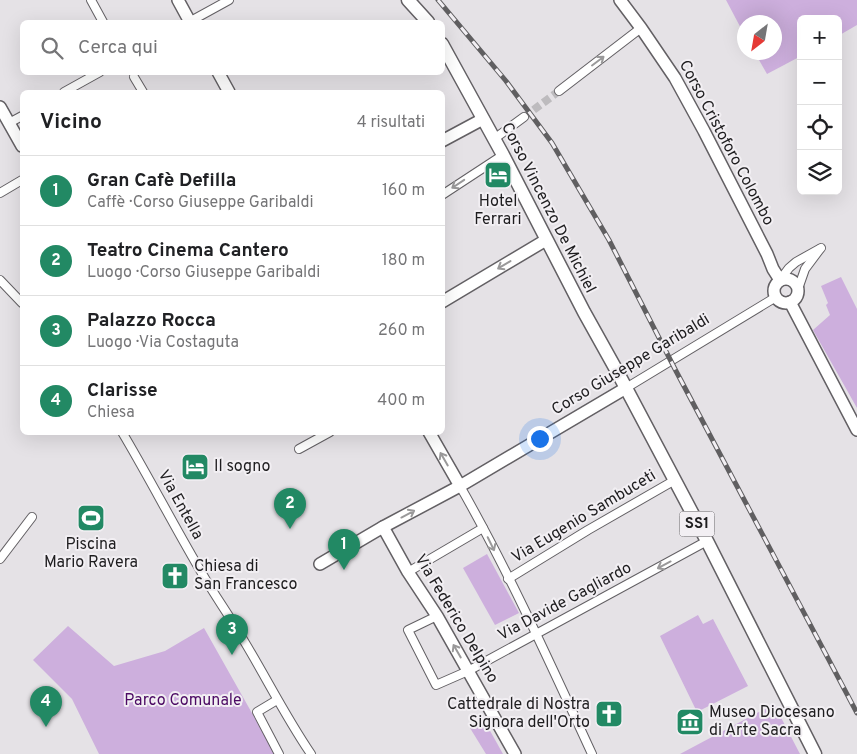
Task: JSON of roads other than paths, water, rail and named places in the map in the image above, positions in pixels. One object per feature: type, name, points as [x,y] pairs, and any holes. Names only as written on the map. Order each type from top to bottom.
[{"type":"main road","points":[[408,0],[426,20]]},
{"type":"main road","name":"Corso Vincenzo De Michiel","points":[[445,49],[626,388]]},
{"type":"main road","name":"SS1","points":[[626,388],[815,754]]},
{"type":"street","points":[[90,0],[102,20]]},
{"type":"street","points":[[178,0],[188,20]]},
{"type":"street","points":[[193,20],[229,0]]},
{"type":"street","name":"Corso Cristoforo Colombo","points":[[620,0],[675,78],[704,130],[780,280]]},
{"type":"street","points":[[559,90],[641,28]]},
{"type":"street","points":[[68,90],[95,75]]},
{"type":"street","points":[[220,75],[228,90]]},
{"type":"street","points":[[134,77],[141,90]]},
{"type":"street","points":[[0,107],[20,142]]},
{"type":"street","points":[[9,123],[20,117]]},
{"type":"street","points":[[494,139],[524,117]]},
{"type":"street","points":[[445,139],[483,119]]},
{"type":"street","points":[[445,193],[503,155]]},
{"type":"street","points":[[0,193],[20,181]]},
{"type":"street","points":[[445,300],[546,240]]},
{"type":"street","points":[[821,248],[805,269],[798,289],[796,297],[790,302],[784,303],[774,293],[775,286],[789,268],[821,248]]},
{"type":"street","points":[[0,280],[20,302]]},
{"type":"street","points":[[780,280],[791,280],[797,285],[798,289]]},
{"type":"street","name":"Corso Giuseppe Garibaldi","points":[[320,564],[383,527],[460,486],[776,297]]},
{"type":"street","points":[[790,302],[857,430]]},
{"type":"street","name":"Via Entella","points":[[124,435],[174,525],[241,636],[308,753]]},
{"type":"street","points":[[299,450],[324,435]]},
{"type":"street","points":[[431,435],[483,528],[537,633],[592,754]]},
{"type":"street","name":"Via Eugenio Sambuceti","points":[[508,578],[675,480]]},
{"type":"street","points":[[0,559],[32,517]]},
{"type":"street","name":"Via Federico Delpino","points":[[383,527],[408,572],[437,616],[515,754]]},
{"type":"street","points":[[408,572],[483,528]]},
{"type":"street","name":"Via Davide Gagliardo","points":[[437,616],[408,630],[436,685],[468,671],[706,541]]},
{"type":"street","points":[[277,700],[256,712],[279,754]]},
{"type":"tunnel","points":[[524,117],[559,91]]},
{"type":"railway","points":[[438,0],[506,81],[552,143],[609,240],[857,713]]},
{"type":"place","name":"Hotel Ferrari","points":[[498,175]]},
{"type":"place","name":"Il sogno","points":[[195,467]]},
{"type":"place","name":"Piscina Mario Ravera","points":[[91,518]]},
{"type":"place","name":"Teatro Cinema Cantero","points":[[290,529]]},
{"type":"place","name":"Gran Cafè Defilla","points":[[344,570]]},
{"type":"place","name":"Chiesa di San Francesco","points":[[175,576]]},
{"type":"place","name":"Palazzo Rocca","points":[[232,655]]},
{"type":"place","name":"Cattedrale di Nostra Signora dell'Orto","points":[[609,714]]},
{"type":"place","name":"Museo Diocesano di Arte Sacra","points":[[690,722]]},
{"type":"place","name":"Clarisse","points":[[46,727]]},
{"type":"park label","name":"Parco Comunale","points":[[183,701]]}]
